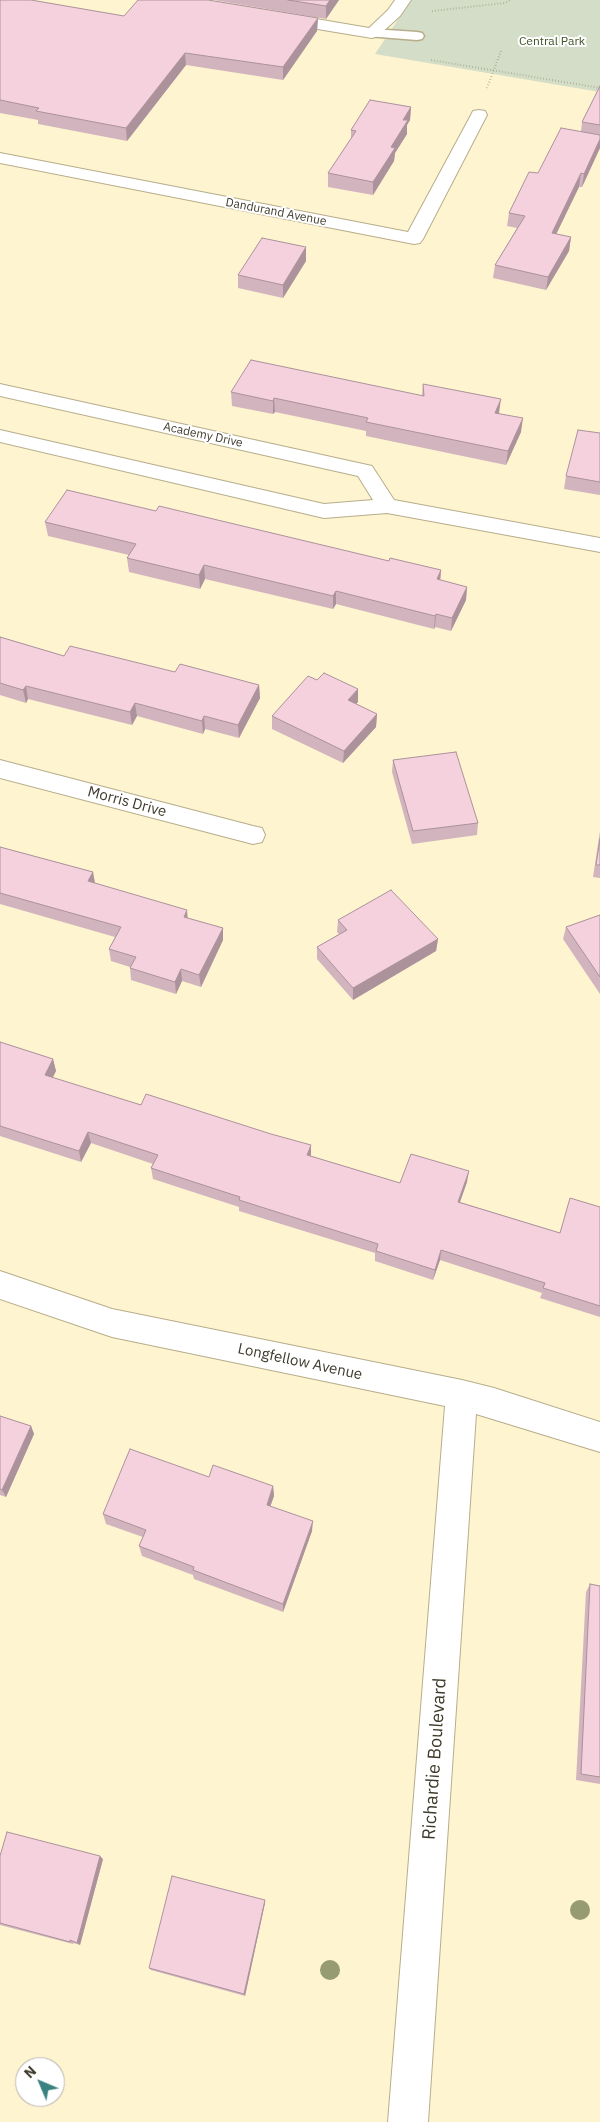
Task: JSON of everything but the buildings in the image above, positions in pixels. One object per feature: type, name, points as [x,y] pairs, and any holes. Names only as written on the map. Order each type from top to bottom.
[{"type":"street","points":[[269,16],[372,33],[394,13],[403,0]]},
{"type":"street","name":"Dandurand Avenue","points":[[0,158],[414,239],[479,115]]},
{"type":"street","name":"Academy Drive","points":[[0,390],[365,471],[387,506]]},
{"type":"street","points":[[0,436],[324,511],[387,506],[600,545]]},
{"type":"street","name":"Morris Drive","points":[[0,769],[253,835]]},
{"type":"street","name":"Longfellow Avenue","points":[[0,1285],[112,1322],[462,1395],[494,1403],[600,1437]]},
{"type":"street","name":"Richardie Boulevard","points":[[408,2122],[462,1395]]},
{"type":"lane","points":[[372,33],[417,36]]},
{"type":"path","points":[[430,11],[505,3],[510,0]]},
{"type":"path","points":[[489,84],[501,51]]},
{"type":"path","points":[[424,59],[600,88]]},
{"type":"green space","name":"Central Park","points":[[411,0],[600,0],[600,92],[375,54]]}]
